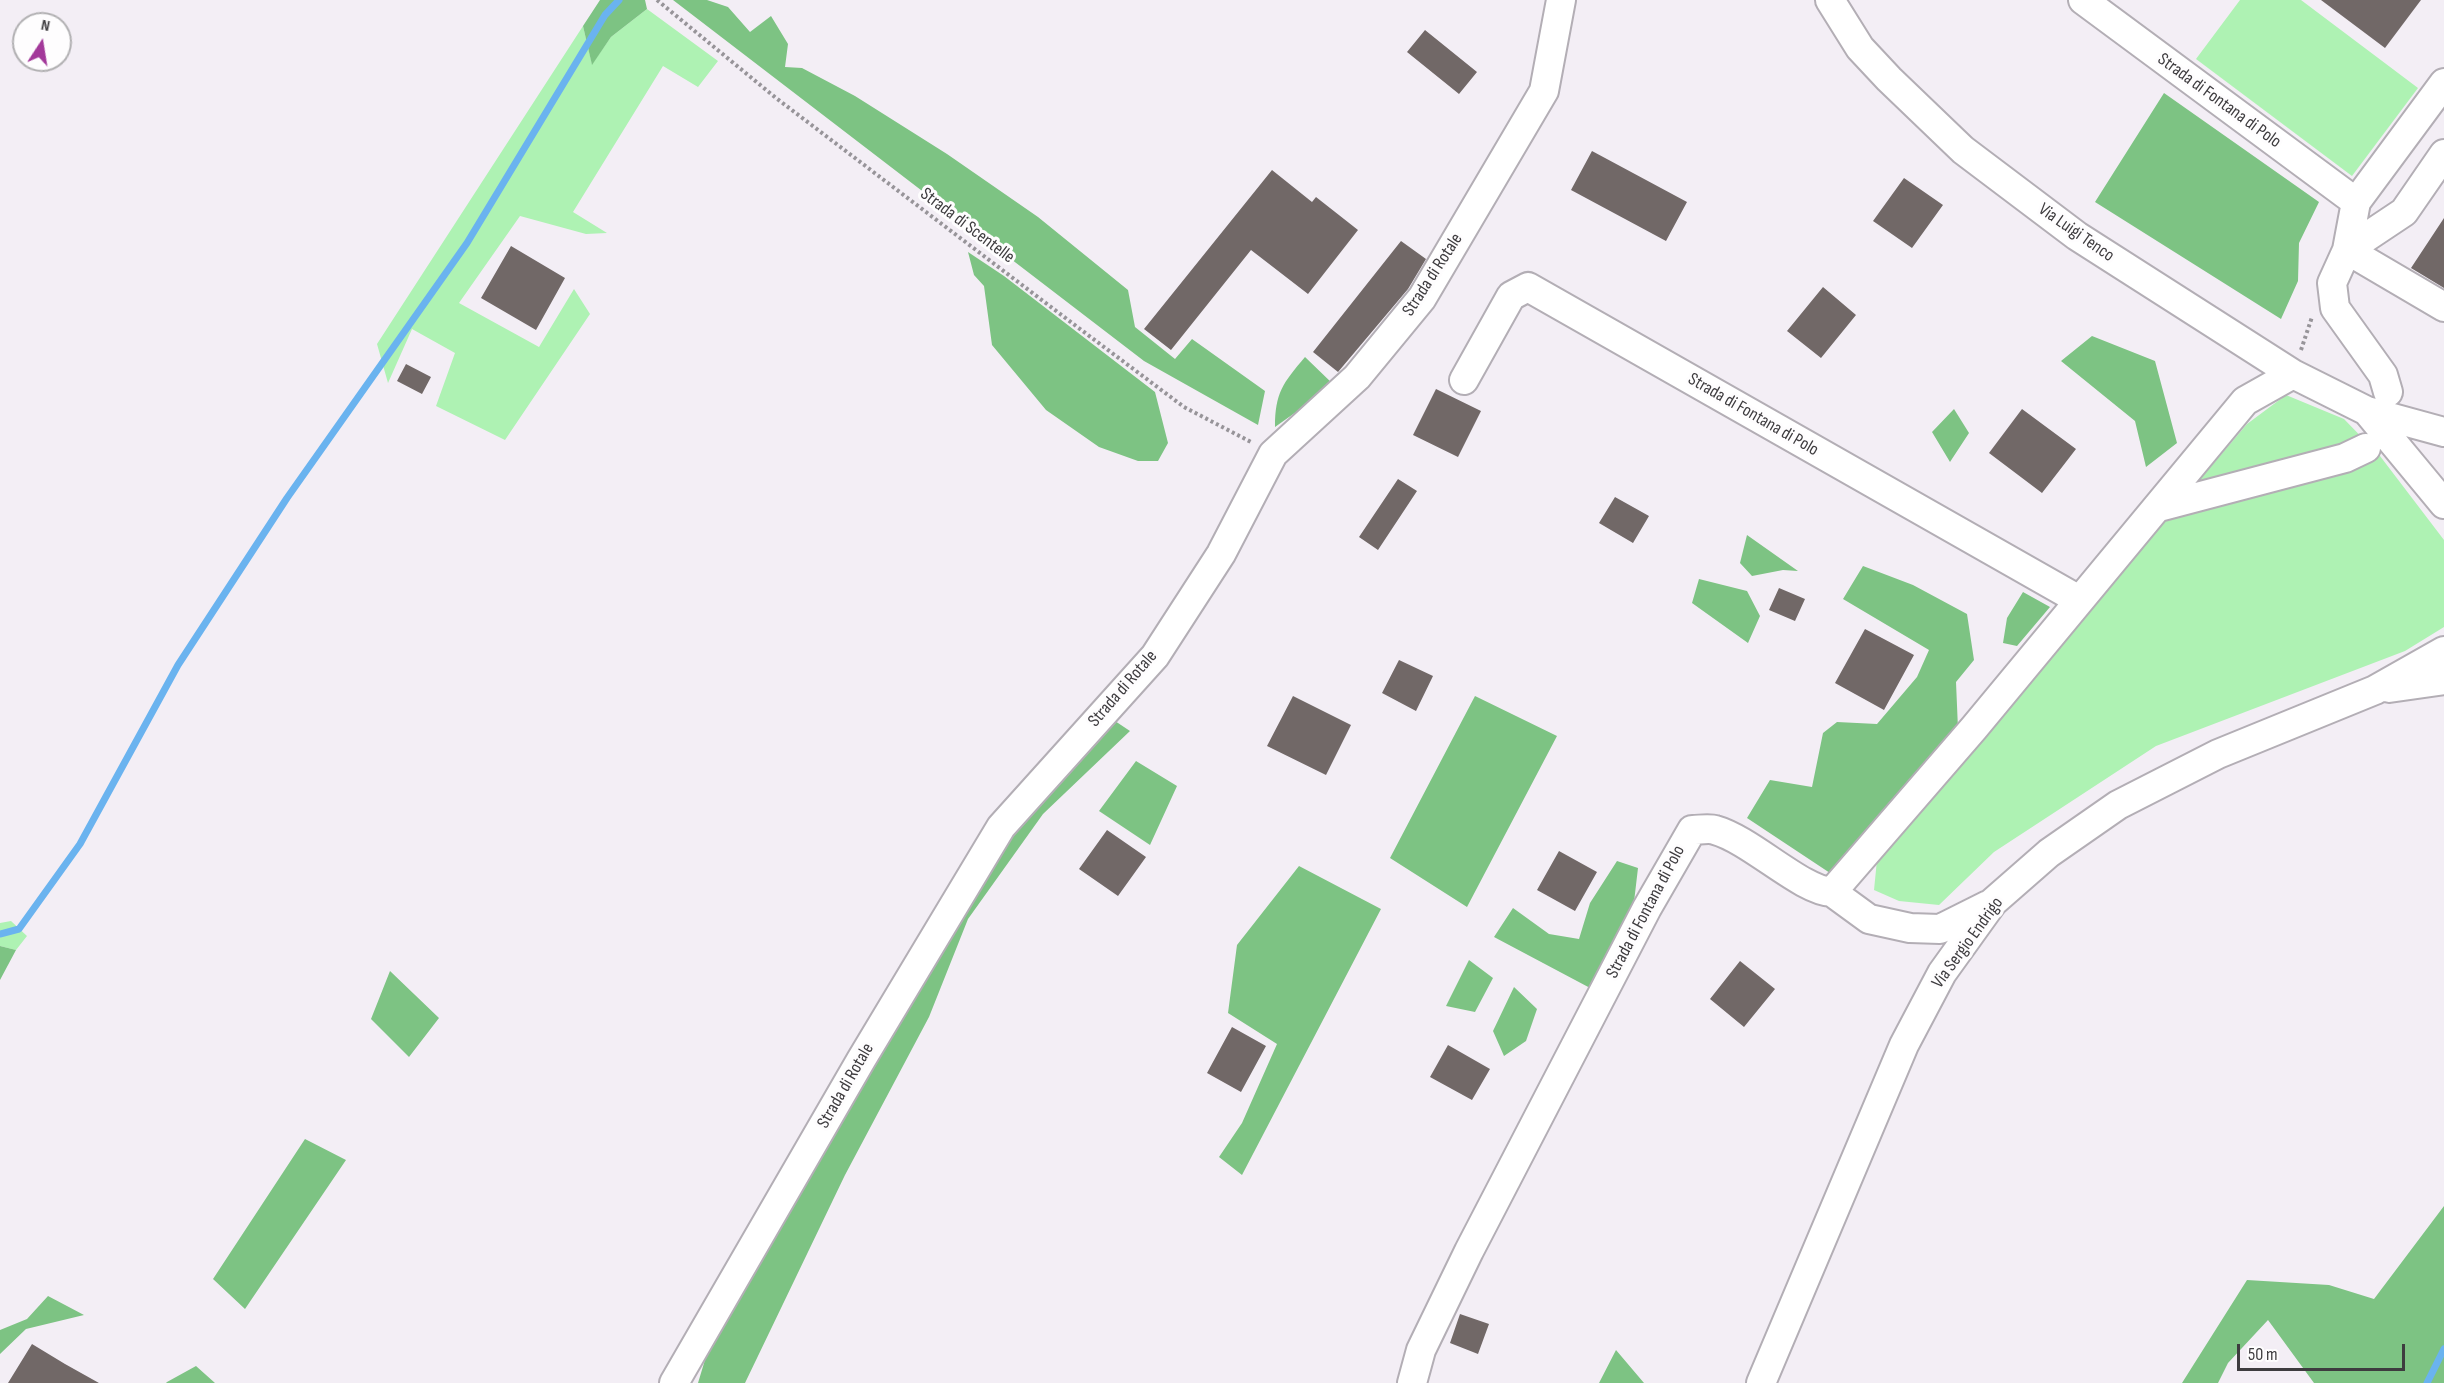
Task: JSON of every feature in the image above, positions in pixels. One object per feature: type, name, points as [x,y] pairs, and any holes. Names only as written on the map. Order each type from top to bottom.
[{"type":"street","name":"Strada di Rotale","points":[[674,1383],[861,1060],[1001,827],[1155,656],[1221,554],[1273,454],[1357,377],[1422,298],[1544,91],[1561,0]]},
{"type":"street","name":"Via Luigi Tenco","points":[[1830,0],[1860,48],[1963,150],[2077,236],[2293,374],[2377,402],[2444,432]]},
{"type":"street","name":"Strada di Fontana di Polo","points":[[2083,0],[2356,202]]},
{"type":"street","points":[[2377,402],[2383,375],[2336,308],[2332,283],[2347,250],[2356,202],[2444,83]]},
{"type":"street","points":[[2347,250],[2404,212],[2444,154]]},
{"type":"street","points":[[2347,250],[2444,307]]},
{"type":"street","name":"Strada di Fontana di Polo","points":[[1464,380],[1511,296],[1528,287],[2079,600]]},
{"type":"street","points":[[1993,902],[1940,929],[1910,928],[1869,919],[1832,892],[1913,801],[2245,401],[2293,374]]},
{"type":"street","name":"Via Luigi Tenco","points":[[2377,402],[2444,504]]},
{"type":"street","points":[[2159,507],[2345,458],[2366,448]]},
{"type":"street","name":"Via Sergio Endrigo","points":[[1761,1383],[1904,1045],[1942,973],[1993,902],[2049,853],[2118,805],[2218,754],[2375,690],[2444,651]]},
{"type":"street","name":"Via Sergio Endrigo","points":[[2375,690],[2444,680]]},
{"type":"street","name":"Strada di Fontana di Polo","points":[[1412,1383],[1421,1350],[1469,1251],[1647,908],[1692,830],[1714,830],[1766,856],[1819,891],[1832,892]]},
{"type":"path","name":"Strada di Scentelle","points":[[657,0],[776,98],[1166,393],[1184,406],[1273,454]]},
{"type":"path","points":[[2293,374],[2310,320],[2332,283]]},
{"type":"green space","points":[[600,0],[645,0],[647,9],[611,37],[592,65],[583,26]]},
{"type":"green space","points":[[673,0],[707,0],[728,7],[750,32],[771,16],[788,44],[785,67],[802,68],[855,96],[947,154],[1038,217],[1128,290],[1135,327],[1175,359],[1192,339],[1265,391],[1258,425],[1144,361]]},
{"type":"green space","points":[[2240,0],[2301,0],[2418,88],[2352,176],[2196,59]]},
{"type":"green space","points":[[647,9],[718,61],[698,87],[663,66],[573,212],[607,233],[586,234],[520,216],[459,303],[539,347],[574,289],[590,314],[505,440],[436,406],[455,353],[412,329],[388,383],[377,344],[583,26],[592,64],[611,37]]},
{"type":"green space","points":[[2164,93],[2319,202],[2299,243],[2298,281],[2281,319],[2095,202]]},
{"type":"green space","points":[[968,252],[1004,276],[1155,392],[1168,443],[1158,461],[1138,461],[1099,447],[1046,410],[992,345],[984,286],[974,275]]},
{"type":"green space","points":[[2092,336],[2155,361],[2177,443],[2146,467],[2135,421],[2061,361]]},
{"type":"green space","points":[[1305,357],[1334,385],[1275,427],[1275,415],[1282,389]]},
{"type":"green space","points":[[2286,395],[2344,419],[2380,456],[2444,540],[2444,627],[2405,651],[2156,746],[1994,852],[1939,905],[1899,901],[1874,890],[1877,860],[2247,424]]},
{"type":"green space","points":[[1954,409],[1969,433],[1950,462],[1932,432]]},
{"type":"green space","points":[[1747,535],[1798,571],[1783,570],[1752,576],[1740,563]]},
{"type":"green space","points":[[1863,566],[1913,585],[1967,614],[1974,660],[1956,682],[1958,729],[1830,873],[1747,818],[1770,780],[1812,787],[1823,733],[1837,722],[1877,724],[1917,677],[1929,650],[1843,599]]},
{"type":"green space","points":[[1699,579],[1747,591],[1760,616],[1748,643],[1692,603]]},
{"type":"green space","points":[[2023,592],[2050,607],[2017,646],[2003,643],[2007,618]]},
{"type":"green space","points":[[1475,696],[1557,736],[1467,907],[1390,858]]},
{"type":"green space","points":[[1112,719],[1130,731],[1043,814],[968,919],[929,1017],[845,1175],[745,1383],[698,1383],[714,1330],[957,913],[1030,809]]},
{"type":"green space","points":[[1136,761],[1177,786],[1150,845],[1099,811]]},
{"type":"green space","points":[[1617,861],[1638,868],[1634,902],[1592,989],[1494,937],[1513,908],[1549,934],[1579,939],[1590,903]]},
{"type":"green space","points":[[1299,866],[1381,909],[1242,1175],[1219,1157],[1242,1123],[1277,1044],[1228,1013],[1237,945]]},
{"type":"green space","points":[[11,921],[27,936],[16,950],[0,946],[0,923]]},
{"type":"green space","points":[[0,946],[16,950],[0,980]]},
{"type":"green space","points":[[1469,960],[1493,978],[1475,1012],[1446,1006]]},
{"type":"green space","points":[[390,971],[439,1018],[409,1057],[371,1019]]},
{"type":"green space","points":[[1514,987],[1537,1009],[1526,1041],[1504,1056],[1493,1031]]},
{"type":"green space","points":[[305,1139],[346,1160],[245,1309],[213,1279]]},
{"type":"green space","points":[[2444,1206],[2444,1383],[2314,1383],[2268,1320],[2228,1363],[2218,1383],[2182,1383],[2247,1280],[2329,1285],[2374,1299]]},
{"type":"green space","points":[[48,1296],[84,1315],[26,1329],[0,1354],[0,1330],[27,1319]]},
{"type":"green space","points":[[1616,1350],[1644,1383],[1599,1383]]},
{"type":"green space","points":[[196,1366],[215,1383],[166,1383],[167,1382]]},
{"type":"building","points":[[2321,0],[2421,0],[2385,48]]},
{"type":"building","points":[[1425,30],[1477,72],[1459,94],[1407,52]]},
{"type":"building","points":[[1592,151],[1687,202],[1666,241],[1571,190]]},
{"type":"building","points":[[1272,170],[1312,202],[1316,197],[1358,230],[1308,294],[1251,250],[1171,350],[1144,329]]},
{"type":"building","points":[[1904,178],[1943,205],[1912,248],[1873,221]]},
{"type":"building","points":[[2444,218],[2444,288],[2411,268]]},
{"type":"building","points":[[1401,241],[1426,259],[1408,289],[1338,372],[1313,352]]},
{"type":"building","points":[[511,246],[565,278],[536,330],[481,298]]},
{"type":"building","points":[[1823,287],[1856,315],[1821,358],[1787,331]]},
{"type":"building","points":[[406,364],[431,377],[422,394],[397,381]]},
{"type":"building","points":[[1436,389],[1481,411],[1458,457],[1413,435]]},
{"type":"building","points":[[2022,409],[2076,449],[2042,493],[1989,453]]},
{"type":"building","points":[[1398,479],[1417,491],[1378,550],[1359,537]]},
{"type":"building","points":[[1615,497],[1649,516],[1633,543],[1599,523]]},
{"type":"building","points":[[1779,588],[1805,599],[1795,621],[1769,610]]},
{"type":"building","points":[[1865,629],[1914,655],[1884,710],[1835,683]]},
{"type":"building","points":[[1399,660],[1433,676],[1416,711],[1382,693]]},
{"type":"building","points":[[1293,696],[1351,725],[1326,775],[1267,746]]},
{"type":"building","points":[[1107,830],[1146,857],[1118,896],[1079,869]]},
{"type":"building","points":[[1559,851],[1597,872],[1575,911],[1537,890]]},
{"type":"building","points":[[1740,961],[1775,989],[1744,1027],[1710,999]]},
{"type":"building","points":[[1232,1027],[1266,1046],[1241,1092],[1207,1073]]},
{"type":"building","points":[[1448,1045],[1490,1069],[1472,1100],[1430,1077]]},
{"type":"building","points":[[1460,1314],[1489,1324],[1478,1354],[1450,1343]]},
{"type":"building","points":[[32,1344],[65,1364],[99,1383],[8,1383]]},
{"type":"waterway","points":[[0,934],[19,929],[80,844],[178,665],[287,498],[467,243],[605,15],[619,0]]},
{"type":"waterway","points":[[2427,1383],[2444,1349]]}]
